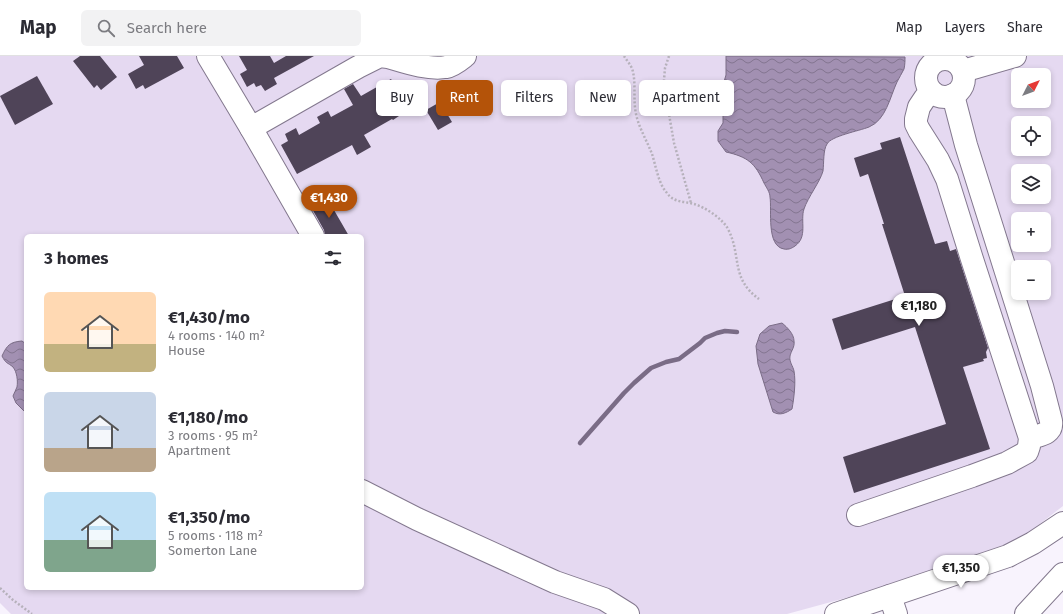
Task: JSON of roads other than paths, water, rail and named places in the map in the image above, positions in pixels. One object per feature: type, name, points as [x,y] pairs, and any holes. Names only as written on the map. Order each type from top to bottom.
[{"type":"street","points":[[208,56],[312,234]]},
{"type":"street","points":[[251,128],[380,56],[432,68],[447,67],[460,61],[465,56]]},
{"type":"street","points":[[963,72],[1015,56]]},
{"type":"street","points":[[937,58],[955,62],[960,66],[963,72],[964,77],[961,88],[953,95],[942,97],[936,95],[928,87],[926,74],[937,58]]},
{"type":"street","points":[[858,515],[1007,463],[1027,452],[1029,446],[1030,438],[943,169],[916,124],[919,107],[924,98],[932,92]]},
{"type":"street","points":[[953,95],[966,145],[1042,386],[1052,424],[1051,428],[1046,434],[1030,438]]},
{"type":"street","points":[[971,256],[998,248]]},
{"type":"street","points":[[364,492],[417,519],[555,582],[604,599],[628,614]]},
{"type":"street","points":[[836,614],[893,605],[1008,556],[1034,543],[1063,522]]},
{"type":"street","points":[[1026,614],[1063,574]]},
{"type":"water","points":[[726,56],[905,57],[904,69],[897,82],[887,108],[880,119],[869,127],[839,136],[827,144],[823,171],[804,209],[803,234],[799,242],[790,249],[784,249],[778,246],[774,241],[771,227],[770,195],[757,170],[750,162],[740,156],[726,152],[718,141],[718,131],[723,123],[723,116],[734,116],[734,80],[724,80]]},
{"type":"water","points":[[782,323],[790,331],[794,338],[794,345],[790,358],[795,375],[795,385],[792,409],[781,414],[773,412],[758,364],[756,346],[760,334],[769,326]]},
{"type":"water","points":[[22,341],[24,342],[24,411],[16,403],[13,396],[17,388],[17,377],[15,371],[2,356],[9,345]]},
{"type":"waterway","points":[[580,443],[624,393],[651,368],[679,359],[705,338],[725,331],[737,332]]}]
